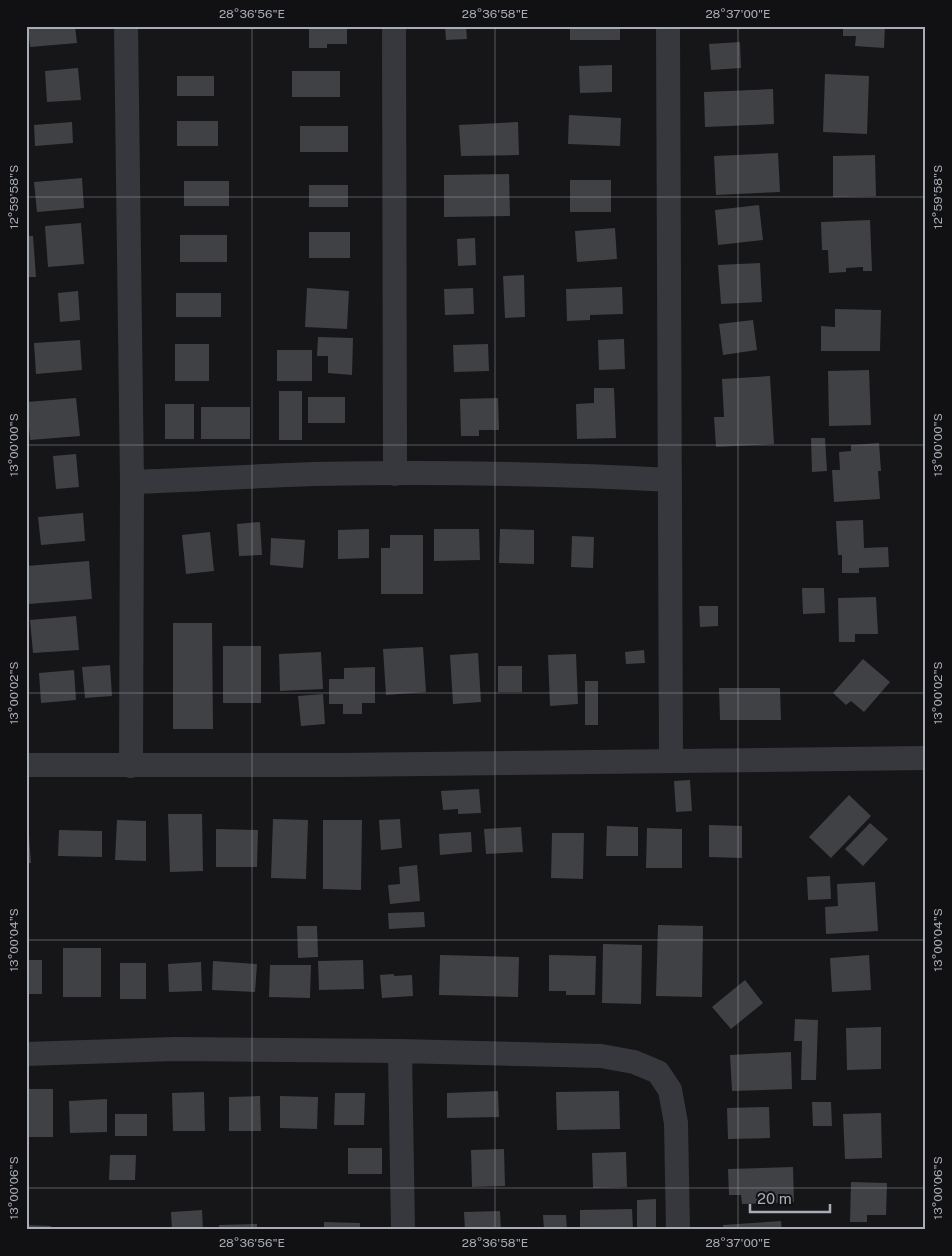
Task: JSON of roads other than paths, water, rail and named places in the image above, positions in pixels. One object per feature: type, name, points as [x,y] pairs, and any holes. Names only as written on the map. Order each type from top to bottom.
[{"type":"street","points":[[126,26],[132,482],[131,766]]},
{"type":"street","points":[[394,26],[396,474]]},
{"type":"street","points":[[668,26],[671,761]]},
{"type":"street","points":[[132,482],[314,474],[588,475],[670,480]]},
{"type":"street","points":[[26,765],[131,766],[926,758]]},
{"type":"street","points":[[26,1054],[175,1049],[400,1051],[601,1056],[634,1062],[658,1072],[670,1090],[676,1123],[678,1230]]},
{"type":"street","points":[[400,1051],[403,1230]]}]
